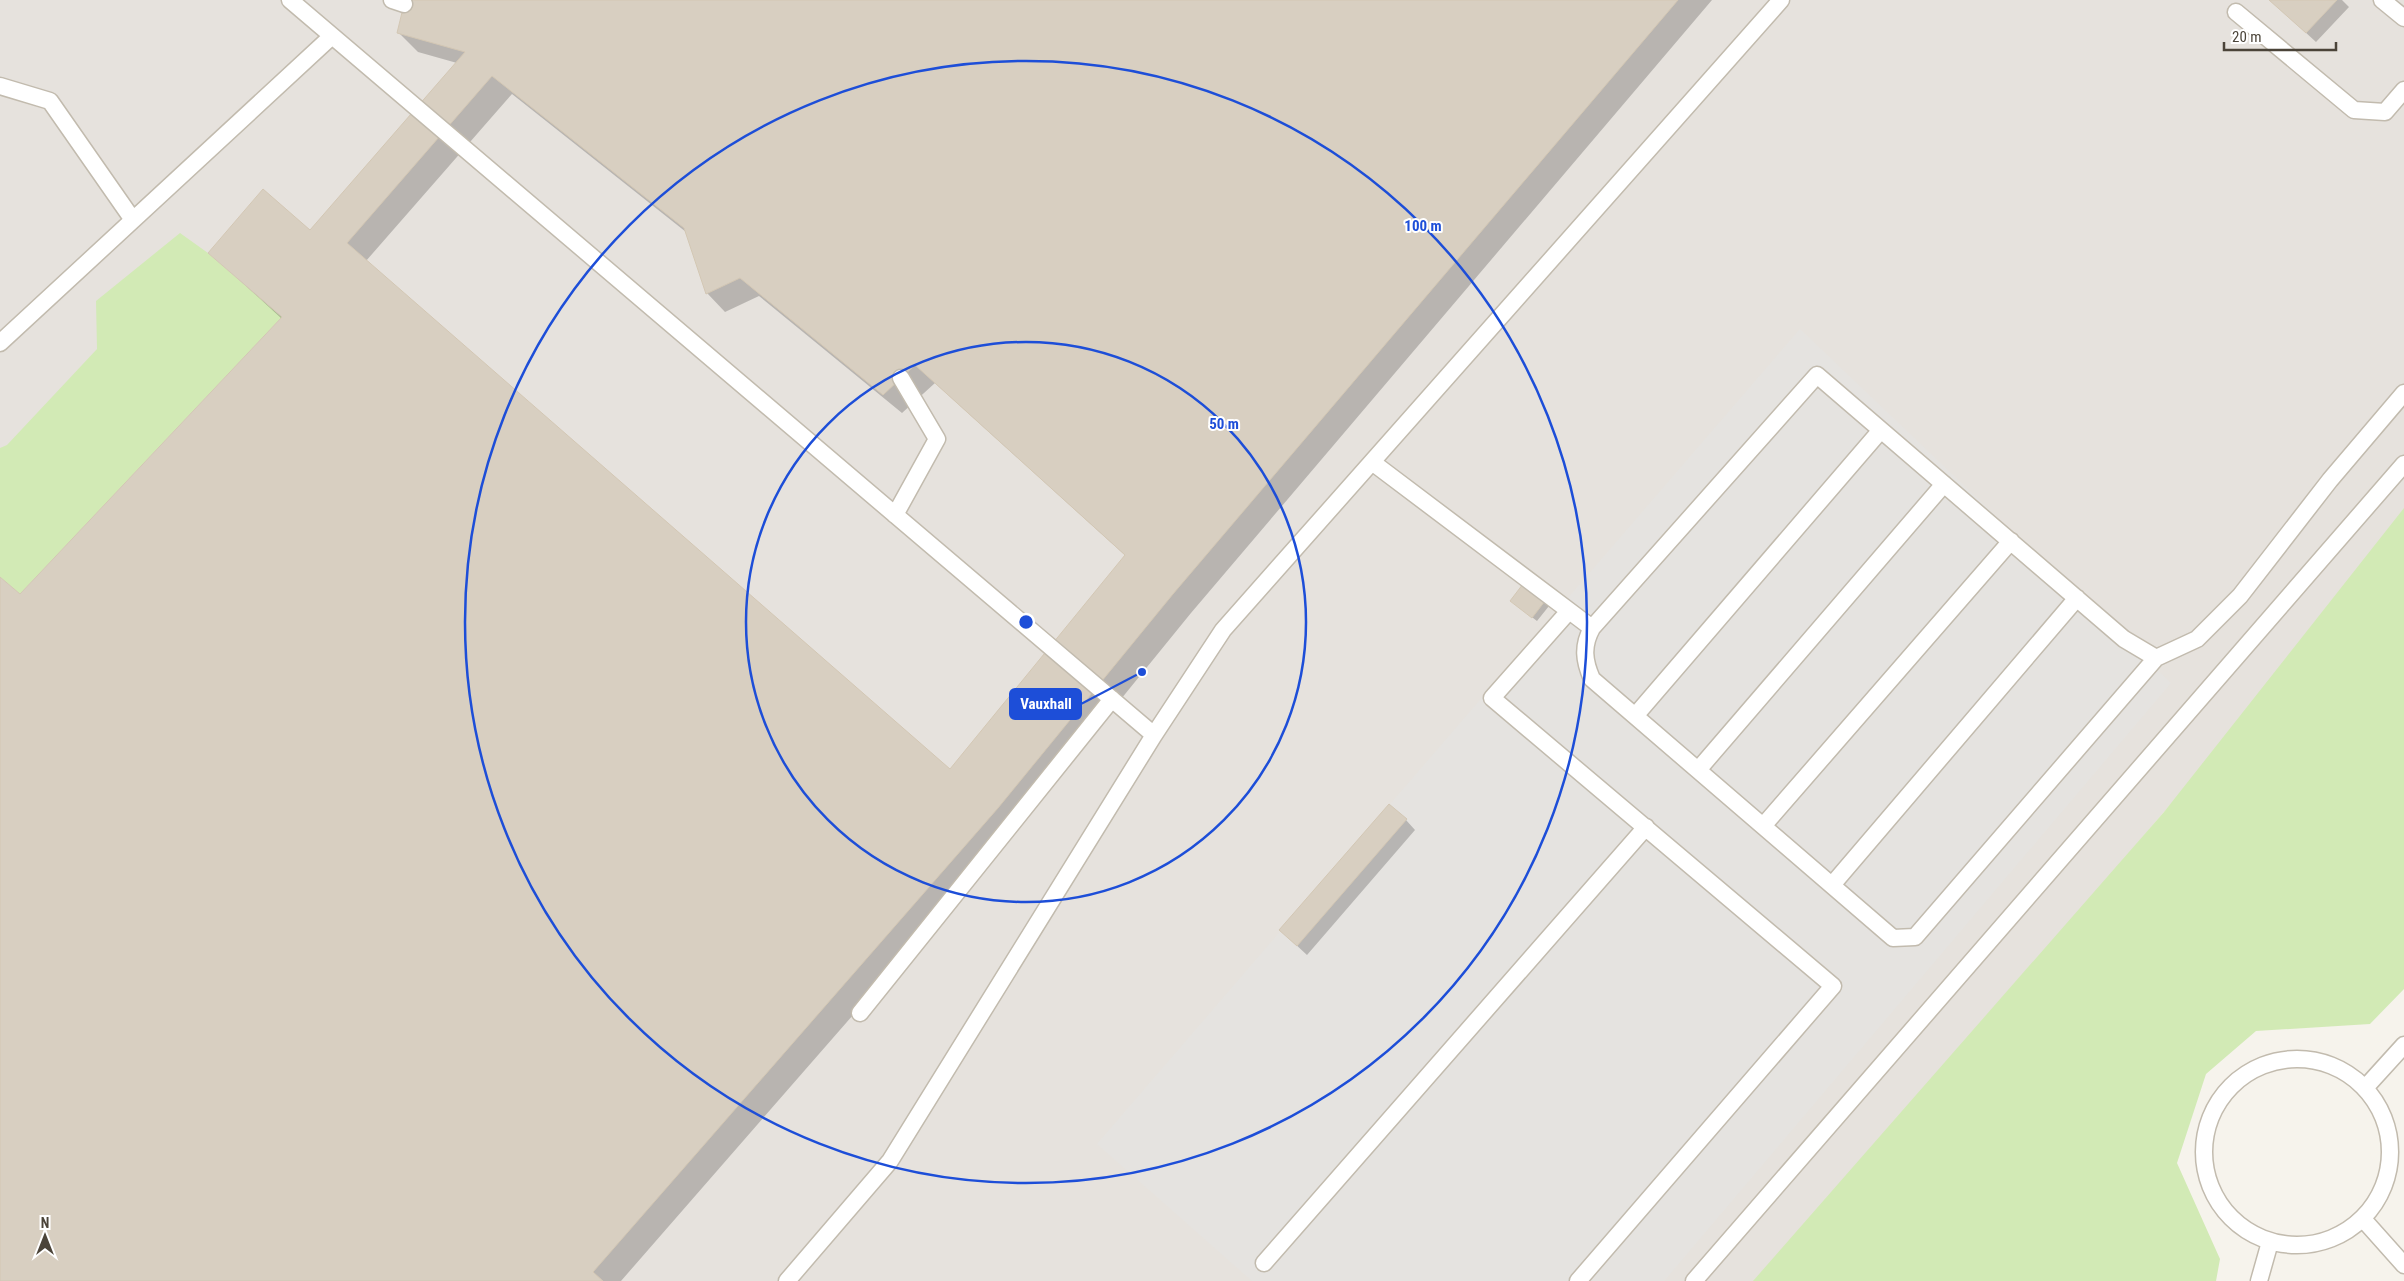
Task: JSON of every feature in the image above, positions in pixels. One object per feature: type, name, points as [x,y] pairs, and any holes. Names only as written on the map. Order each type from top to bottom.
[{"type":"lane","points":[[290,0],[1154,735]]},
{"type":"lane","points":[[786,1281],[890,1161],[1154,735],[1223,630],[1780,0]]},
{"type":"lane","points":[[2382,0],[2404,18]]},
{"type":"lane","points":[[2236,12],[2354,110],[2385,112],[2404,90]]},
{"type":"lane","points":[[0,343],[332,36]]},
{"type":"lane","points":[[0,86],[50,102],[133,220]]},
{"type":"lane","points":[[2156,658],[2124,639],[1817,375],[1592,628],[1586,640],[1585,661],[1592,679],[1893,938],[1915,937],[2156,658],[2197,639],[2240,596],[2330,480],[2404,393]]},
{"type":"lane","points":[[895,515],[937,439],[901,378]]},
{"type":"lane","points":[[1636,716],[1881,430]]},
{"type":"lane","points":[[1372,462],[1592,628]]},
{"type":"lane","points":[[1694,1281],[2404,464]]},
{"type":"lane","points":[[1698,770],[1944,484]]},
{"type":"lane","points":[[1763,826],[2011,542]]},
{"type":"lane","points":[[1832,885],[2077,598]]},
{"type":"lane","points":[[1569,611],[1492,698],[1833,986],[1578,1281]]},
{"type":"lane","points":[[860,1013],[1112,699]]},
{"type":"lane","points":[[1264,1263],[1646,827]]},
{"type":"lane","points":[[2365,1088],[2404,1045]]},
{"type":"lane","points":[[2279,1060],[2311,1060],[2340,1069],[2365,1088],[2382,1112],[2390,1139],[2389,1168],[2380,1196],[2363,1219],[2343,1234],[2320,1243],[2295,1246],[2270,1242],[2242,1229],[2220,1207],[2206,1179],[2202,1148],[2209,1117],[2226,1090],[2250,1071],[2279,1060]]},
{"type":"lane","points":[[2363,1219],[2404,1265]]},
{"type":"lane","points":[[2259,1281],[2270,1242]]},
{"type":"shaded area","points":[[0,0],[2404,0],[2404,532],[1762,1281],[0,1281]]},
{"type":"shaded area","points":[[1800,329],[2171,683],[1664,1281],[1252,1281],[1097,1144]]},
{"type":"green space","points":[[180,233],[208,253],[282,317],[20,594],[0,577],[0,448],[7,445],[97,349],[96,301]]},
{"type":"green space","points":[[2404,508],[2404,989],[2370,1024],[2256,1031],[2206,1074],[2177,1163],[2220,1259],[2216,1281],[1753,1281],[2164,812]]},
{"type":"building","points":[[405,0],[1678,0],[1173,594],[998,808],[593,1272],[603,1281],[0,1281],[0,577],[20,594],[282,317],[208,253],[263,189],[310,230],[465,52],[397,33]],"holes":[[[492,76],[684,228],[706,294],[740,278],[883,395],[915,365],[1125,555],[950,769],[347,243]]]},
{"type":"building","points":[[2269,0],[2337,0],[2306,33]]},
{"type":"building","points":[[1523,584],[1545,601],[1532,618],[1510,601]]},
{"type":"building","points":[[1389,804],[1407,819],[1297,946],[1279,930]]},
{"type":"place","name":"Vauxhall","points":[[1142,672]]}]
